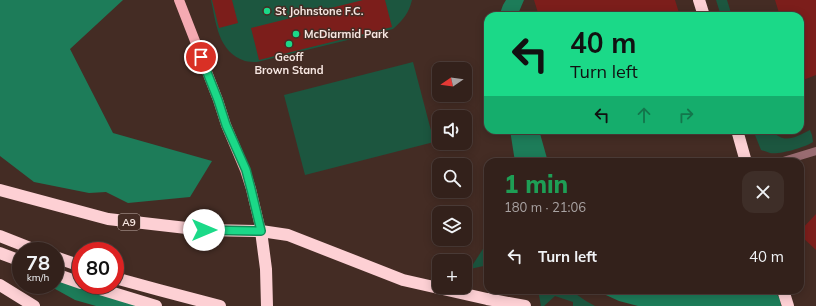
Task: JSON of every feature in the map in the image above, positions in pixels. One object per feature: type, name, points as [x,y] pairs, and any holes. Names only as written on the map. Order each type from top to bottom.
[{"type":"highway","points":[[699,0],[703,12]]},
{"type":"highway","points":[[738,134],[745,158]]},
{"type":"highway","name":"A9","points":[[0,190],[108,219],[204,230],[261,231],[288,235],[403,280],[525,306]]},
{"type":"highway","points":[[261,231],[266,269],[267,306]]},
{"type":"highway","points":[[0,236],[15,242]]},
{"type":"highway","points":[[0,253],[12,258]]},
{"type":"highway","points":[[124,280],[220,306]]},
{"type":"highway","points":[[0,285],[34,306]]},
{"type":"highway","points":[[117,294],[156,306]]},
{"type":"highway","points":[[785,294],[788,306]]},
{"type":"main road","points":[[179,0],[218,100],[226,125],[246,170],[261,231]]},
{"type":"street","points":[[793,158],[816,151]]},
{"type":"green space","points":[[0,0],[123,0],[70,49],[113,133],[212,161],[190,197],[128,203],[106,192],[89,193],[34,182],[0,156]]},
{"type":"green space","name":"McDiarmid Park","points":[[211,0],[412,0],[405,16],[393,29],[257,62],[250,62],[236,57],[224,44],[217,27]]},
{"type":"green space","points":[[506,0],[524,0],[519,12],[500,12]]},
{"type":"green space","points":[[716,0],[727,0],[731,12],[720,12]]},
{"type":"green space","points":[[413,62],[432,134],[432,143],[305,175],[284,95]]},
{"type":"green space","points":[[810,130],[812,135],[813,142],[792,150],[780,153],[770,153],[761,150],[755,134],[775,134],[781,137],[790,138],[804,134]]},
{"type":"green space","points":[[511,134],[540,134],[547,158],[514,158]]},
{"type":"green space","points":[[484,247],[484,266],[472,269],[472,266]]},
{"type":"green space","points":[[64,279],[72,282],[72,294],[110,294],[146,306],[96,306],[75,300],[64,294]]},
{"type":"green space","points":[[539,294],[576,294],[595,306],[573,306],[573,302],[555,296],[544,306],[541,306]]},
{"type":"green space","points":[[604,294],[777,294],[780,299],[781,306],[638,306],[619,301]]},
{"type":"building","points":[[212,0],[232,0],[238,23],[219,28]]},
{"type":"building","name":"Geoff Brown Stand","points":[[363,0],[385,0],[392,27],[259,60],[251,28]]},
{"type":"building","points":[[534,0],[675,0],[679,12],[538,12]]},
{"type":"building","points":[[775,0],[816,0],[816,75],[804,80],[804,12],[779,12]]},
{"type":"building","points":[[816,214],[816,250],[804,239],[804,227]]},
{"type":"place","name":"St Johnstone F.C.","points":[[267,11]]},
{"type":"place","name":"McDiarmid Park","points":[[296,34]]},
{"type":"place","name":"Geoff Brown Stand","points":[[289,44]]},
{"type":"route","points":[[201,57],[226,125],[246,170],[261,231],[204,230]]}]
